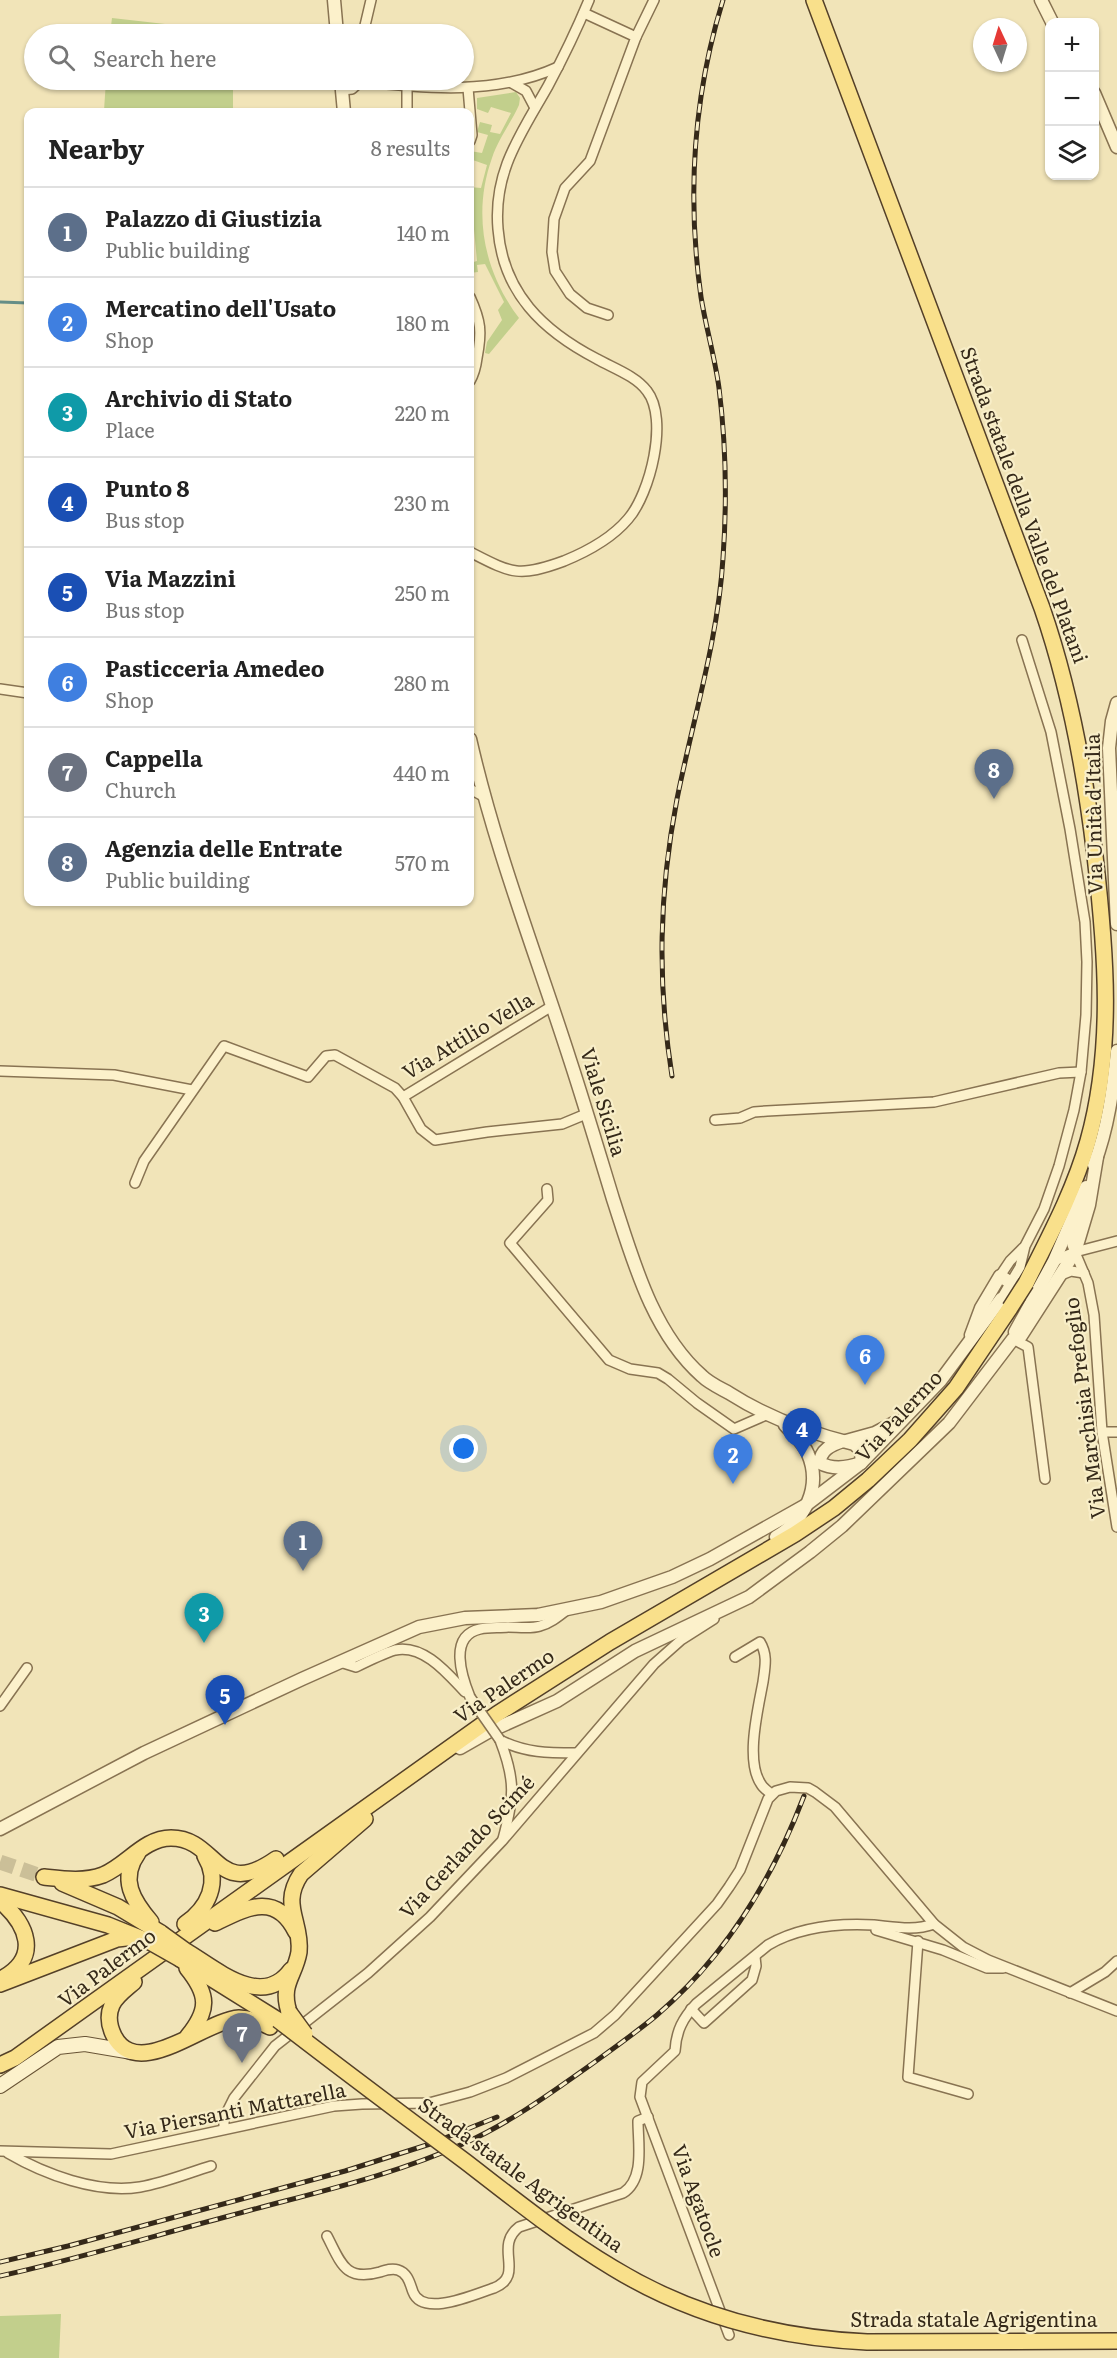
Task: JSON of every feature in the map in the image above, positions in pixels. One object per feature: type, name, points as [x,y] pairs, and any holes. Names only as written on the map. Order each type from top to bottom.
[{"type":"main road","name":"Strada statale della Valle del Platani","points":[[814,0],[991,467],[1059,656],[1077,732],[1089,805],[1102,920],[1106,984],[1104,1038],[1097,1095],[1088,1140],[1074,1183],[1012,1280],[1018,1309]]},
{"type":"main road","name":"Via Palermo","points":[[0,2085],[87,2006],[497,1714],[610,1642],[795,1534],[834,1508],[868,1480],[910,1440],[956,1388],[1018,1309]]},
{"type":"main road","points":[[294,1965],[287,1976],[277,1983],[266,1987],[251,1987],[150,1937],[101,1899],[44,1877],[78,1879],[103,1875],[154,1841],[172,1838],[184,1840],[199,1849],[225,1870],[245,1873],[262,1868],[503,1701],[557,1666],[610,1642]]},
{"type":"main road","points":[[279,2020],[299,1950],[291,1897],[293,1885],[301,1874],[410,1776]]},
{"type":"main road","points":[[141,1849],[130,1866],[129,1889],[150,1937]]},
{"type":"main road","points":[[121,1982],[145,1952],[194,1918],[207,1901],[213,1885],[212,1873],[209,1862],[199,1849]]},
{"type":"main road","points":[[0,1895],[150,1937]]},
{"type":"main road","points":[[0,1901],[21,1922],[26,1945],[19,1966],[12,1973],[0,1979]]},
{"type":"main road","points":[[139,2053],[123,2047],[117,2041],[110,2028],[110,2010],[114,2001],[169,1947],[251,1906],[265,1906],[278,1911],[290,1921],[296,1932]]},
{"type":"main road","points":[[0,1984],[117,1939],[150,1937]]},
{"type":"main road","points":[[183,1955],[279,2020],[359,2082]]},
{"type":"main road","points":[[183,1955],[201,1986],[204,1996],[203,2014],[186,2038]]},
{"type":"main road","points":[[0,2065],[15,2058],[87,2006]]},
{"type":"main road","points":[[0,2085],[58,2047],[72,2044],[139,2053],[166,2048],[239,2018],[262,2023],[279,2020],[301,2030],[359,2082]]},
{"type":"main road","name":"Strada statale Agrigentina","points":[[359,2082],[558,2231],[613,2268],[691,2307],[736,2322],[786,2334],[832,2341],[1117,2341]]},
{"type":"street","points":[[334,0],[336,24]]},
{"type":"street","points":[[365,24],[371,0]]},
{"type":"street","points":[[474,554],[505,570],[524,572],[555,564],[595,545],[628,519],[638,504],[650,470],[658,436],[657,416],[647,390],[638,382],[575,348],[548,328],[524,300],[507,269],[498,229],[501,179],[516,142],[558,67],[589,0]]},
{"type":"street","points":[[608,315],[587,308],[578,301],[570,294],[555,272],[552,252],[554,219],[565,188],[591,161],[636,37],[654,0]]},
{"type":"street","points":[[1041,0],[1050,18]]},
{"type":"street","points":[[584,13],[636,37]]},
{"type":"street","points":[[474,87],[535,78],[558,67]]},
{"type":"street","points":[[509,83],[526,92],[535,108]]},
{"type":"street","points":[[342,90],[344,108]]},
{"type":"street","points":[[406,90],[407,108]]},
{"type":"street","points":[[468,90],[470,108]]},
{"type":"street","points":[[1099,103],[1117,147]]},
{"type":"street","points":[[474,306],[478,314],[481,338],[474,371]]},
{"type":"street","points":[[1022,640],[1051,732],[1083,910],[1088,962],[1081,1072],[1059,1166],[1044,1209],[1025,1246],[1010,1261],[1012,1280],[1034,1297]]},
{"type":"street","points":[[0,689],[24,692]]},
{"type":"street","name":"Via Unità d'Italia","points":[[1117,704],[1110,734],[1109,756],[1117,924]]},
{"type":"street","name":"Viale Sicilia","points":[[474,757],[483,796],[639,1279],[656,1313],[677,1347],[702,1376],[766,1415],[805,1431],[843,1441]]},
{"type":"street","points":[[474,791],[483,796]]},
{"type":"street","name":"Via Attilio Vella","points":[[403,1097],[552,1006]]},
{"type":"street","name":"Via Attilio Vella","points":[[135,1183],[144,1161],[224,1046],[308,1077],[326,1056],[335,1055],[395,1088],[403,1097],[421,1129],[435,1140],[562,1124],[586,1114]]},
{"type":"street","points":[[0,1829],[144,1752],[429,1624],[465,1618],[538,1615],[600,1602],[672,1577],[710,1559],[806,1505],[861,1463],[941,1380],[969,1340],[987,1321],[1018,1309],[1034,1297],[1054,1261],[1103,1143],[1113,1095],[1117,1050]]},
{"type":"street","points":[[0,1071],[114,1075],[192,1090]]},
{"type":"street","points":[[715,1120],[740,1118],[754,1112],[934,1102],[1059,1073],[1081,1072]]},
{"type":"street","points":[[1061,1275],[1075,1252],[1089,1204],[1097,1157]]},
{"type":"street","points":[[547,1189],[548,1200],[510,1243],[609,1360],[630,1369],[658,1373],[734,1429],[766,1415]]},
{"type":"street","points":[[1075,1252],[1072,1245],[1080,1202]]},
{"type":"street","points":[[1054,1261],[1075,1252],[1117,1241]]},
{"type":"street","name":"Via Marchisia Prefoglio","points":[[1075,1252],[1089,1283],[1094,1315],[1102,1432],[1117,1527]]},
{"type":"street","points":[[1018,1309],[1061,1275],[1071,1271],[1084,1273]]},
{"type":"street","points":[[969,1340],[981,1308],[990,1292],[1012,1280]]},
{"type":"street","points":[[990,1292],[1018,1309]]},
{"type":"street","points":[[410,1776],[488,1732],[557,1701],[635,1651],[749,1597],[842,1526],[941,1431],[1013,1339],[1021,1336],[1018,1309]]},
{"type":"street","points":[[1013,1339],[1028,1347],[1045,1479]]},
{"type":"street","points":[[692,1594],[725,1568],[789,1529],[813,1492],[820,1457],[824,1450],[843,1441],[875,1434],[908,1414]]},
{"type":"street","points":[[780,1420],[808,1453],[820,1463],[837,1468],[861,1463]]},
{"type":"street","points":[[1102,1432],[1117,1432]]},
{"type":"street","points":[[843,1441],[854,1444],[860,1449],[861,1463]]},
{"type":"street","points":[[808,1453],[814,1478],[813,1492]]},
{"type":"street","name":"Via Gerlando Scimé","points":[[224,2128],[224,2118],[234,2098],[275,2046],[386,1957],[430,1917],[502,1841],[654,1664],[681,1640],[749,1597]]},
{"type":"street","points":[[470,1697],[459,1661],[460,1650],[472,1633],[478,1629],[538,1627],[553,1621],[568,1609]]},
{"type":"street","points":[[735,1657],[760,1642],[765,1649],[766,1665],[753,1756],[761,1784],[771,1794],[790,1787],[808,1788],[835,1806],[934,1924],[972,1952],[1117,2011]]},
{"type":"street","points":[[340,1662],[356,1667],[391,1651],[412,1650],[438,1665],[470,1697],[500,1740],[512,1777],[510,1803],[502,1841]]},
{"type":"street","points":[[0,1706],[27,1668]]},
{"type":"street","points":[[500,1740],[515,1748],[530,1752],[576,1753]]},
{"type":"street","name":"Via Piersanti Mattarella","points":[[3,2151],[111,2154],[334,2106],[429,2103],[470,2092],[506,2078],[594,2032],[615,2015],[723,1895],[740,1870],[771,1794]]},
{"type":"street","points":[[755,1957],[756,1966],[752,1980],[704,2023],[691,2009],[768,1945],[794,1933],[866,1925],[919,1929],[934,1924]]},
{"type":"street","points":[[866,1925],[918,1941],[987,1968],[1008,1968]]},
{"type":"street","points":[[918,1941],[908,2077],[968,2094]]},
{"type":"street","points":[[1070,1993],[1105,1972],[1117,1961]]},
{"type":"street","name":"Via Agatocle","points":[[691,2009],[676,2034],[675,2050],[642,2082],[640,2097],[729,2335]]},
{"type":"street","points":[[327,2236],[348,2271],[360,2276],[389,2269],[398,2270],[406,2276],[415,2297],[427,2304],[443,2303],[494,2288],[508,2278],[510,2269],[507,2246],[511,2235],[519,2227],[630,2189],[635,2183],[637,2174],[638,2121],[648,2117]]},
{"type":"street","points":[[3,2151],[34,2168],[60,2177],[125,2189],[160,2182],[211,2166]]},
{"type":"green space","points":[[112,18],[165,24],[111,24]]},
{"type":"green space","points":[[105,90],[233,90],[233,108],[104,108]]},
{"type":"green space","points":[[516,92],[520,98],[519,105],[495,151],[486,179],[483,200],[485,242],[490,262],[497,281],[519,318],[489,354],[485,353],[487,342],[502,320],[498,310],[504,302],[485,264],[477,265],[478,272],[474,272],[474,262],[477,261],[474,187],[481,188],[487,165],[474,160],[474,152],[482,153],[488,135],[477,132],[480,122],[492,125],[490,132],[500,134],[511,113],[491,107],[488,113],[477,109],[477,98]]},
{"type":"green space","points":[[61,2314],[59,2358],[0,2358],[0,2316]]},
{"type":"waterway","points":[[0,302],[24,303]]},
{"type":"tunnel","points":[[0,1862],[44,1877]]},
{"type":"railway","points":[[672,1076],[662,971],[667,869],[677,799],[716,619],[724,537],[723,430],[717,377],[701,297],[694,222],[699,110],[705,73],[723,0]]},
{"type":"railway","points":[[0,2276],[86,2255],[408,2166],[481,2136],[510,2119],[554,2091],[639,2030],[705,1968],[762,1887],[804,1796]]},
{"type":"railway","points":[[0,2262],[68,2246],[345,2171],[430,2144],[497,2117]]},
{"type":"place","name":"Agenzia delle Entrate","points":[[994,799]]},
{"type":"place","name":"Pasticceria Amedeo","points":[[865,1385]]},
{"type":"place","name":"Punto 8","points":[[802,1458]]},
{"type":"place","name":"Mercatino dell'Usato","points":[[733,1484]]},
{"type":"place","name":"Palazzo di Giustizia","points":[[303,1571]]},
{"type":"place","name":"Archivio di Stato","points":[[204,1643]]},
{"type":"place","name":"Via Mazzini","points":[[225,1725]]},
{"type":"place","name":"Cappella","points":[[242,2063]]}]
